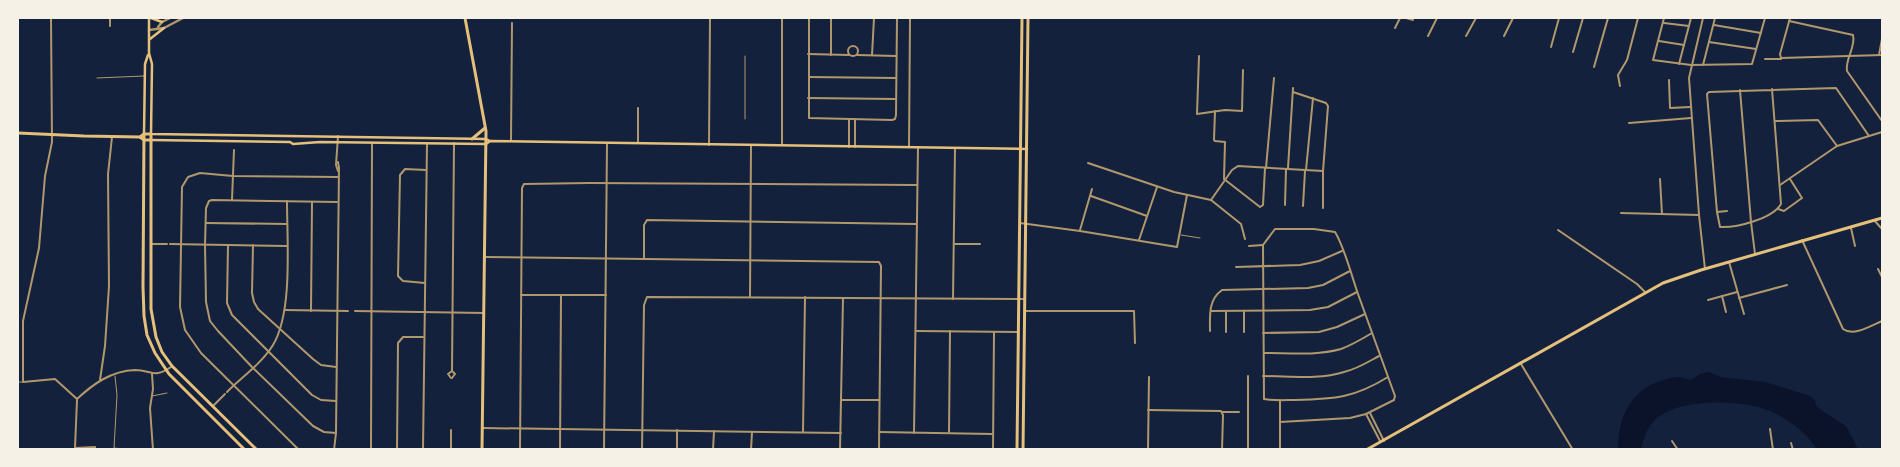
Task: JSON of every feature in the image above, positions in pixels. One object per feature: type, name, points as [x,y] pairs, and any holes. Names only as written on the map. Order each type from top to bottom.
[{"type":"main road","points":[[162,22],[150,18],[149,30],[149,53],[152,64],[151,309],[153,324],[160,347],[172,366],[257,450]]},
{"type":"main road","points":[[465,18],[469,47],[486,128],[482,450]]},
{"type":"main road","points":[[1017,450],[1022,18]]},
{"type":"main road","points":[[1024,450],[1028,18]]},
{"type":"main road","points":[[149,40],[164,28]]},
{"type":"main road","points":[[1022,45],[1028,45]]},
{"type":"main road","points":[[149,53],[145,64],[144,134],[142,139],[144,316],[152,346],[166,370],[245,450]]},
{"type":"main road","points":[[1022,90],[1028,90]]},
{"type":"main road","points":[[472,139],[486,128]]},
{"type":"main road","points":[[18,133],[151,140],[290,142],[293,144],[320,142],[486,144],[490,142],[511,142],[1027,149]]},
{"type":"main road","points":[[144,134],[486,139],[490,142]]},
{"type":"main road","points":[[223,135],[223,141]]},
{"type":"main road","points":[[242,135],[242,141]]},
{"type":"main road","points":[[270,135],[271,142]]},
{"type":"main road","points":[[320,136],[320,142]]},
{"type":"main road","points":[[1366,450],[1646,292],[1678,277],[1882,218]]},
{"type":"street","points":[[51,18],[52,135],[44,183],[39,248],[23,321],[24,382],[55,379],[77,399]]},
{"type":"street","points":[[110,18],[110,26]]},
{"type":"street","points":[[157,28],[162,22],[170,18]]},
{"type":"street","points":[[149,30],[164,28],[181,18]]},
{"type":"street","points":[[709,145],[710,18]]},
{"type":"street","points":[[782,18],[782,146]]},
{"type":"street","points":[[809,18],[808,116],[810,119],[855,120],[895,119],[897,18]]},
{"type":"street","points":[[831,18],[831,54]]},
{"type":"street","points":[[872,55],[874,18]]},
{"type":"street","points":[[909,147],[910,18]]},
{"type":"street","points":[[1395,28],[1400,18]]},
{"type":"street","points":[[1406,18],[1413,20]]},
{"type":"street","points":[[1428,36],[1438,18]]},
{"type":"street","points":[[1466,36],[1476,18]]},
{"type":"street","points":[[1504,36],[1513,18]]},
{"type":"street","points":[[1550,47],[1559,18]]},
{"type":"street","points":[[1573,52],[1583,18]]},
{"type":"street","points":[[1594,67],[1608,18]]},
{"type":"street","points":[[1620,86],[1618,74],[1627,60],[1638,18]]},
{"type":"street","points":[[1664,18],[1653,60],[1691,65],[1752,64],[1765,18]]},
{"type":"street","points":[[1679,64],[1691,18]]},
{"type":"street","points":[[1702,18],[1689,78],[1699,215],[1705,268]]},
{"type":"street","points":[[1703,65],[1715,18]]},
{"type":"street","points":[[1783,58],[1780,54],[1790,18]]},
{"type":"street","points":[[1789,21],[1852,34],[1854,41],[1847,63],[1847,71],[1882,121]]},
{"type":"street","points":[[1663,22],[1688,26]]},
{"type":"street","points":[[511,142],[512,23]]},
{"type":"street","points":[[1714,24],[1761,33]]},
{"type":"street","points":[[1879,55],[1882,39]]},
{"type":"street","points":[[1658,41],[1684,45]]},
{"type":"street","points":[[1709,42],[1756,49]]},
{"type":"street","points":[[849,55],[848,49],[852,46],[857,49],[857,55]]},
{"type":"street","points":[[808,54],[896,56]]},
{"type":"street","points":[[1765,60],[1882,55]]},
{"type":"street","points":[[1199,56],[1196,113],[1242,111],[1242,70]]},
{"type":"street","points":[[808,77],[896,78]]},
{"type":"street","points":[[1225,180],[1257,206],[1262,207],[1264,204],[1265,168],[1274,78]]},
{"type":"street","points":[[1669,80],[1670,108],[1690,107]]},
{"type":"street","points":[[1772,89],[1782,202],[1778,209],[1762,218],[1751,222],[1720,227],[1717,212],[1708,92],[1740,90],[1772,89],[1836,88],[1869,136]]},
{"type":"street","points":[[1284,205],[1293,90],[1328,105],[1323,171],[1323,208]]},
{"type":"street","points":[[1740,90],[1755,254]]},
{"type":"street","points":[[808,98],[896,99]]},
{"type":"street","points":[[1303,206],[1313,98]]},
{"type":"street","points":[[638,108],[638,144]]},
{"type":"street","points":[[1215,111],[1214,141],[1225,142],[1225,180]]},
{"type":"street","points":[[1630,123],[1691,118]]},
{"type":"street","points":[[849,119],[849,147]]},
{"type":"street","points":[[855,120],[855,147]]},
{"type":"street","points":[[1775,121],[1818,120],[1837,146]]},
{"type":"street","points":[[1780,185],[1837,146],[1882,132]]},
{"type":"street","points":[[849,134],[855,134]]},
{"type":"street","points":[[334,450],[336,433],[338,171],[336,165],[338,162],[338,136]]},
{"type":"street","points":[[100,380],[105,346],[109,286],[108,174],[112,137]]},
{"type":"street","points":[[371,450],[372,142]]},
{"type":"street","points":[[423,450],[427,143]]},
{"type":"street","points":[[452,371],[454,143]]},
{"type":"street","points":[[604,450],[607,144]]},
{"type":"street","points":[[750,297],[751,145]]},
{"type":"street","points":[[914,433],[918,148]]},
{"type":"street","points":[[953,299],[955,148]]},
{"type":"street","points":[[232,200],[234,150]]},
{"type":"street","points":[[1088,163],[1157,187],[1211,200],[1241,224],[1245,239]]},
{"type":"street","points":[[1211,200],[1234,168],[1238,166],[1323,171]]},
{"type":"street","points":[[425,283],[403,281],[398,276],[400,175],[405,169],[426,170]]},
{"type":"street","points":[[299,450],[201,353],[185,330],[180,307],[181,192],[185,180],[196,174],[338,177]]},
{"type":"street","points":[[1660,178],[1662,214]]},
{"type":"street","points":[[1778,209],[1784,211],[1802,198],[1790,179]]},
{"type":"street","points":[[520,450],[522,188],[524,184],[917,185]]},
{"type":"street","points":[[1139,240],[1157,187]]},
{"type":"street","points":[[1080,231],[1092,189]]},
{"type":"street","points":[[1020,222],[1177,247],[1187,195]]},
{"type":"street","points":[[1091,196],[1147,216]]},
{"type":"street","points":[[336,433],[316,429],[218,331],[208,315],[206,302],[205,244],[206,208],[209,201],[337,202]]},
{"type":"street","points":[[213,406],[268,351],[280,329],[285,310],[287,201]]},
{"type":"street","points":[[310,311],[312,202]]},
{"type":"street","points":[[1717,212],[1726,211]]},
{"type":"street","points":[[1621,213],[1699,215]]},
{"type":"street","points":[[644,258],[644,225],[647,220],[916,224]]},
{"type":"street","points":[[1874,220],[1882,229]]},
{"type":"street","points":[[206,223],[286,224]]},
{"type":"street","points":[[1851,226],[1855,246]]},
{"type":"street","points":[[1280,422],[1341,420],[1366,414],[1395,398],[1388,377],[1357,292],[1350,271],[1335,232],[1314,229],[1274,229],[1263,245],[1264,399],[1330,399],[1346,397],[1358,393],[1388,377]]},
{"type":"street","points":[[1558,230],[1646,292]]},
{"type":"street","points":[[1802,240],[1843,329],[1846,332],[1854,332],[1882,321]]},
{"type":"street","points":[[151,244],[286,246]]},
{"type":"street","points":[[954,244],[980,244]]},
{"type":"street","points":[[228,245],[228,307],[232,315],[316,398],[336,401]]},
{"type":"street","points":[[253,245],[252,293],[254,302],[317,363],[336,367]]},
{"type":"street","points":[[1249,246],[1263,245]]},
{"type":"street","points":[[1236,267],[1307,264],[1342,251]]},
{"type":"street","points":[[484,257],[879,262],[881,266],[879,450]]},
{"type":"street","points":[[1729,262],[1744,314]]},
{"type":"street","points":[[1878,269],[1882,277]]},
{"type":"street","points":[[1210,331],[1211,304],[1220,291],[1308,288],[1323,284],[1350,271]]},
{"type":"street","points":[[1739,298],[1787,285]]},
{"type":"street","points":[[1210,311],[1320,308],[1338,302],[1357,292]]},
{"type":"street","points":[[1708,300],[1737,292]]},
{"type":"street","points":[[521,295],[606,296]]},
{"type":"street","points":[[560,450],[561,295]]},
{"type":"street","points":[[642,450],[644,305],[645,298],[650,296],[1025,300]]},
{"type":"street","points":[[1722,296],[1726,312]]},
{"type":"street","points":[[803,432],[805,297]]},
{"type":"street","points":[[840,450],[843,298]]},
{"type":"street","points":[[285,310],[348,311]]},
{"type":"street","points":[[355,311],[484,313]]},
{"type":"street","points":[[1024,311],[1134,311],[1135,343]]},
{"type":"street","points":[[1226,311],[1226,332]]},
{"type":"street","points":[[1244,311],[1244,332]]},
{"type":"street","points":[[1264,332],[1319,332],[1337,327],[1365,314]]},
{"type":"street","points":[[915,331],[1024,332]]},
{"type":"street","points":[[949,433],[950,331]]},
{"type":"street","points":[[993,450],[994,332]]},
{"type":"street","points":[[1263,353],[1331,351],[1352,344],[1372,333]]},
{"type":"street","points":[[397,450],[398,343],[403,337],[424,337]]},
{"type":"street","points":[[1264,376],[1337,374],[1357,368],[1380,355]]},
{"type":"street","points":[[1521,363],[1573,450]]},
{"type":"street","points":[[95,448],[74,449],[77,399],[100,380],[134,370],[159,374],[172,366]]},
{"type":"street","points":[[152,374],[153,386],[150,412],[153,450]]},
{"type":"street","points":[[1148,450],[1149,376]]},
{"type":"street","points":[[1248,376],[1248,450]]},
{"type":"street","points":[[841,400],[880,400]]},
{"type":"street","points":[[1280,400],[1280,450]]},
{"type":"street","points":[[1148,410],[1239,412]]},
{"type":"street","points":[[1222,412],[1222,450]]},
{"type":"street","points":[[1370,412],[1382,442]]},
{"type":"street","points":[[1366,414],[1382,442]]},
{"type":"street","points":[[483,428],[841,432]]},
{"type":"street","points":[[1770,429],[1773,450]]},
{"type":"street","points":[[451,430],[451,450]]},
{"type":"street","points":[[677,430],[677,450]]},
{"type":"street","points":[[713,450],[714,431]]},
{"type":"street","points":[[751,450],[752,432]]},
{"type":"street","points":[[879,432],[993,434]]},
{"type":"street","points":[[1672,441],[1678,450]]},
{"type":"street","points":[[1791,443],[1793,450]]},
{"type":"lane","points":[[744,119],[745,56]]},
{"type":"lane","points":[[97,78],[145,76]]},
{"type":"lane","points":[[1180,235],[1200,238]]},
{"type":"lane","points":[[115,375],[117,395],[114,448],[131,450]]},
{"type":"lane","points":[[18,382],[24,382]]},
{"type":"lane","points":[[151,396],[167,393]]},
{"type":"water","points":[[1709,372],[1721,377],[1766,382],[1810,396],[1821,410],[1846,426],[1858,449],[1817,449],[1808,437],[1796,427],[1770,411],[1743,404],[1709,403],[1692,404],[1663,414],[1649,428],[1641,449],[1618,449],[1623,417],[1633,399],[1640,392],[1660,381],[1679,377],[1691,380],[1700,374]]}]
